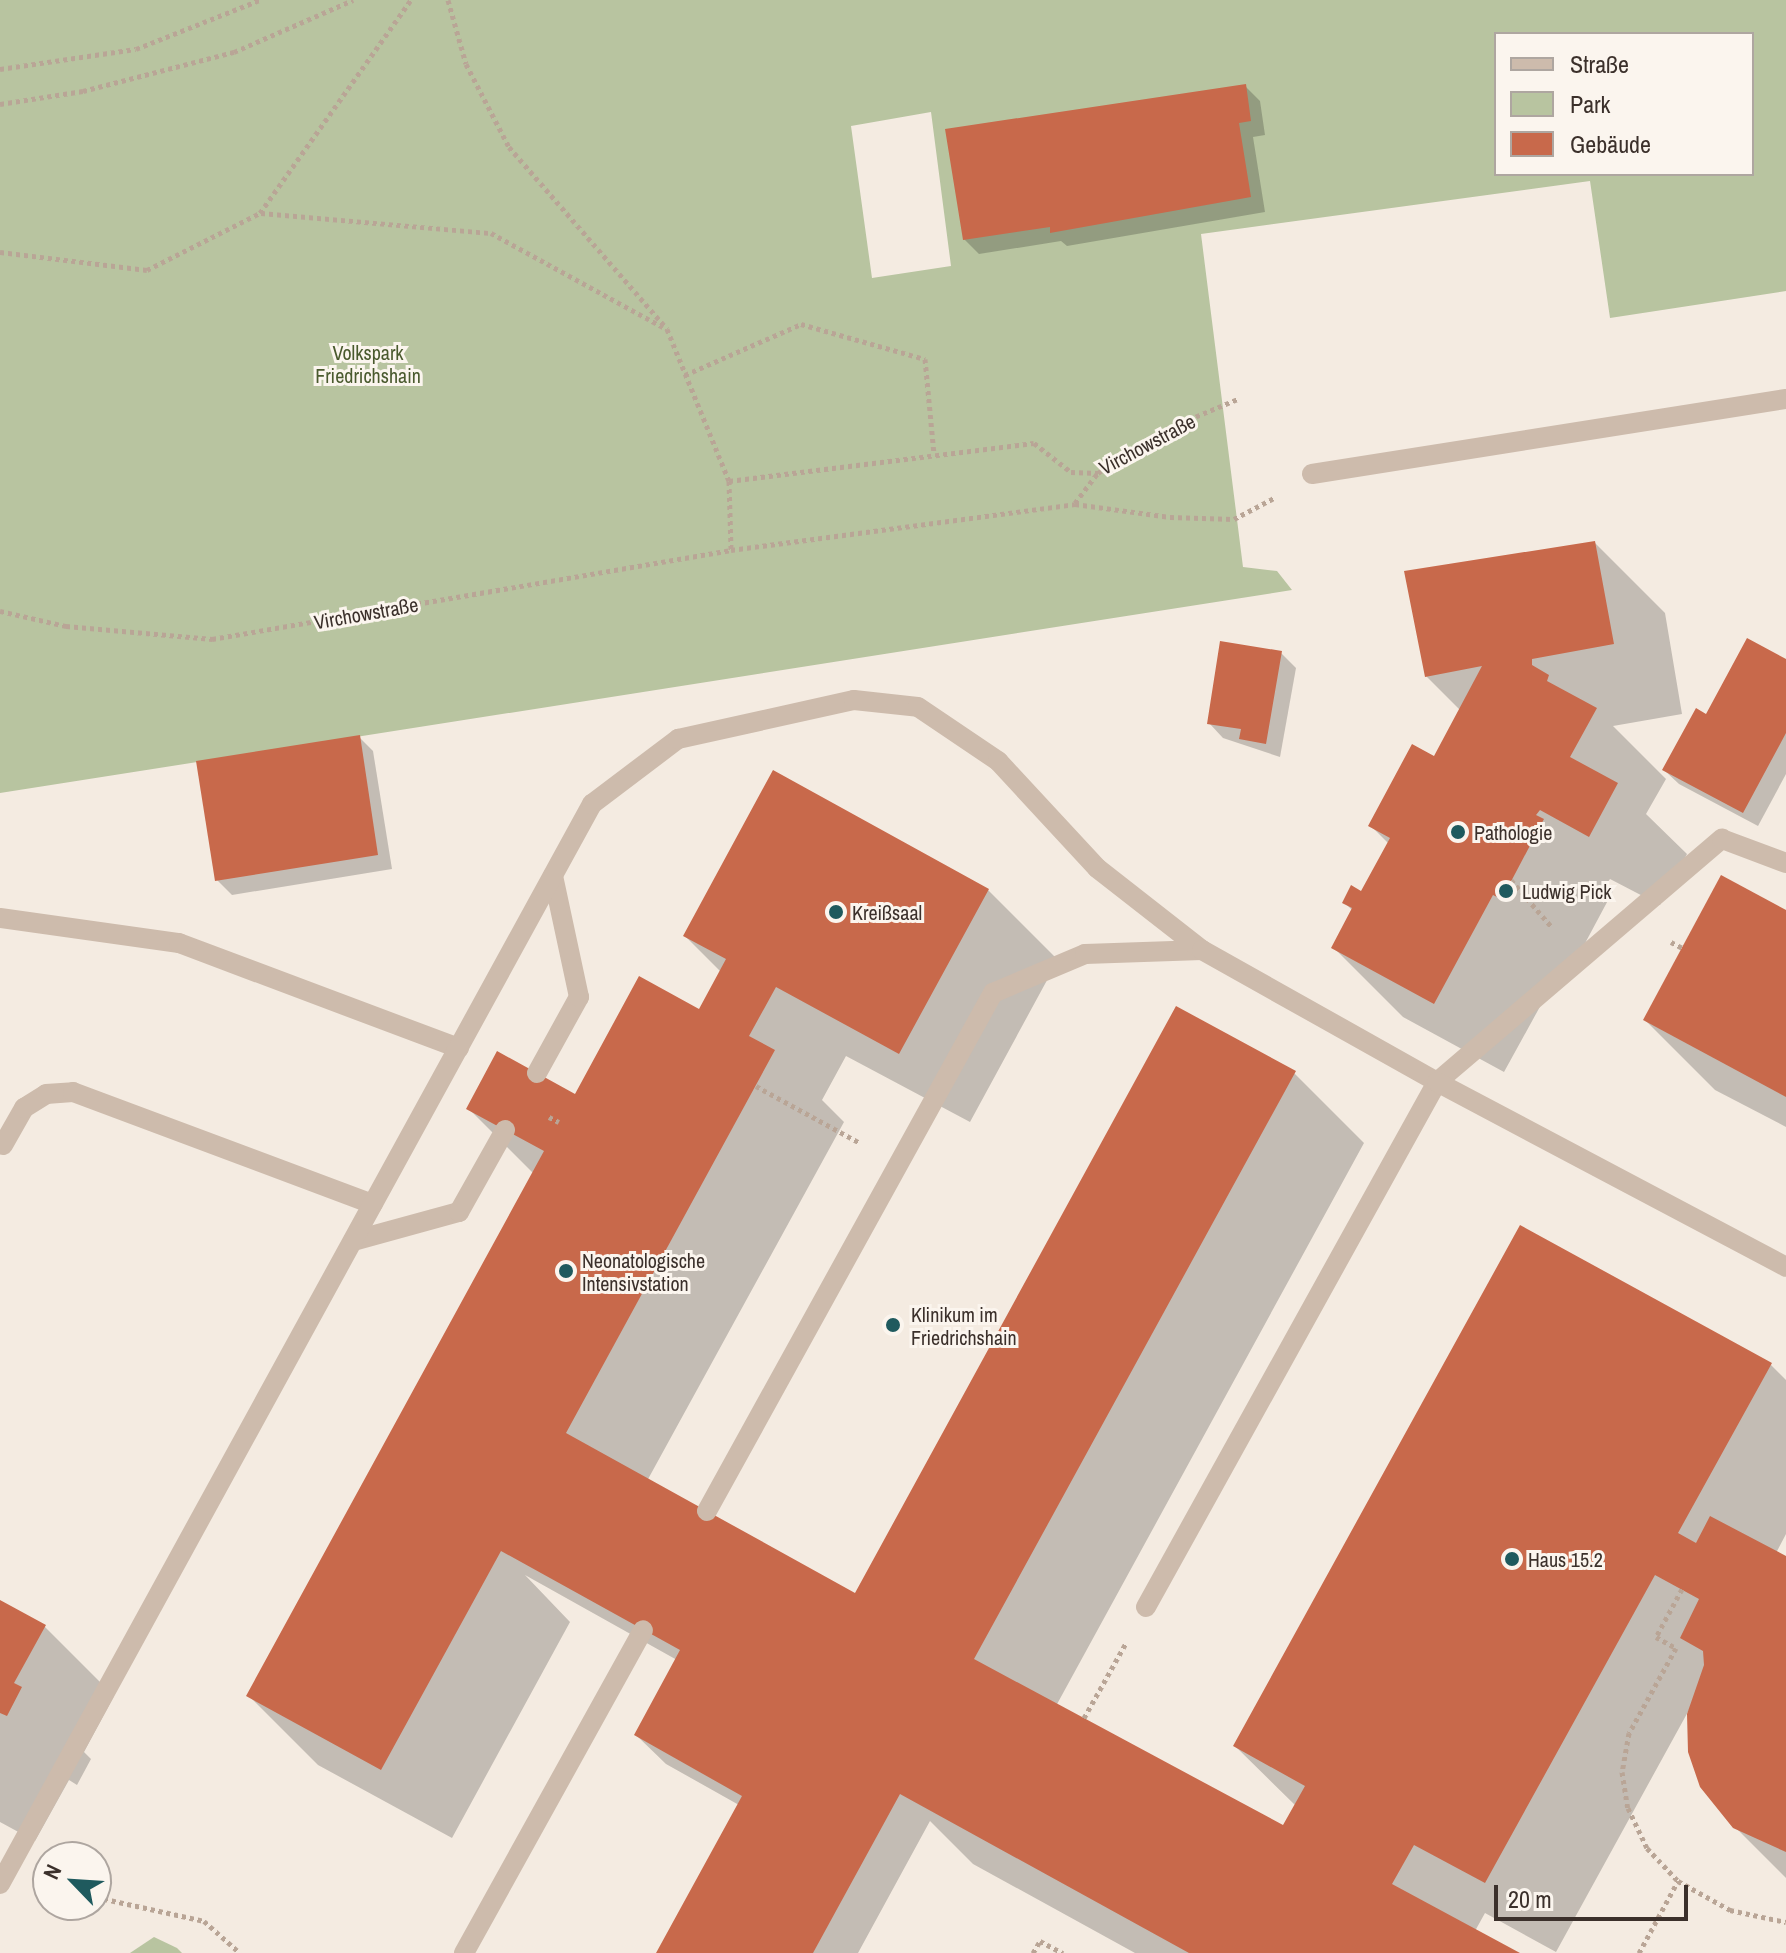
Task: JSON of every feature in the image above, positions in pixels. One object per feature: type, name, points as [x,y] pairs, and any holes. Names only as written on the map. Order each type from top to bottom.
[{"type":"street","points":[[1312,474],[1786,399]]},
{"type":"street","points":[[0,1884],[592,804],[678,739],[854,700],[918,707],[998,761],[1097,868],[1202,950],[1437,1082],[1786,1267]]},
{"type":"street","points":[[1146,1607],[1437,1082],[1722,839],[1786,863]]},
{"type":"street","points":[[537,1073],[579,997],[553,876]]},
{"type":"street","points":[[0,918],[179,943],[459,1048]]},
{"type":"street","points":[[707,1511],[993,993],[1085,954],[1202,950]]},
{"type":"street","points":[[3,1145],[24,1108],[46,1094],[73,1092],[373,1204]]},
{"type":"street","points":[[353,1241],[459,1212],[505,1130]]},
{"type":"street","points":[[464,1953],[643,1630]]},
{"type":"path","points":[[0,69],[136,49],[260,0]]},
{"type":"path","points":[[0,104],[83,91],[234,52],[353,0]]},
{"type":"path","points":[[0,252],[147,270],[260,213],[411,0]]},
{"type":"path","points":[[448,0],[466,64],[509,147],[667,329],[729,481],[731,550]]},
{"type":"path","points":[[260,213],[491,233],[667,329]]},
{"type":"path","points":[[685,375],[801,324],[925,359],[934,455]]},
{"type":"path","name":"Virchowstraße","points":[[729,481],[1034,443],[1071,472],[1098,473],[1159,432],[1238,399]]},
{"type":"path","points":[[1075,504],[1098,473]]},
{"type":"path","name":"Virchowstraße","points":[[0,611],[66,626],[212,639],[731,550],[1075,504],[1170,517],[1234,519],[1312,474]]},
{"type":"path","points":[[1511,880],[1530,902]]},
{"type":"path","points":[[756,1086],[899,1164]]},
{"type":"path","points":[[1682,1589],[1656,1637],[1676,1648],[1629,1733],[1622,1772],[1628,1808],[1647,1848],[1678,1881],[1730,1910],[1786,1922]]},
{"type":"path","points":[[1084,1718],[1146,1607]]},
{"type":"path","points":[[1639,1953],[1678,1881]]},
{"type":"path","points":[[112,1901],[204,1921],[240,1953]]},
{"type":"path","points":[[1033,1953],[1040,1941],[1063,1953]]},
{"type":"green space","name":"Volkspark Friedrichshain","points":[[0,0],[1786,0],[1786,291],[1610,318],[1590,181],[1201,234],[1243,567],[1277,571],[1292,590],[0,793]],"holes":[[[931,112],[951,266],[872,278],[851,126]]]},
{"type":"green space","points":[[154,1937],[177,1948],[182,1953],[130,1953]]},
{"type":"building","points":[[1246,84],[1251,121],[1239,123],[1251,197],[1050,233],[1050,227],[963,240],[945,129]]},
{"type":"building","name":"Pathologie","points":[[1595,541],[1614,644],[1532,659],[1532,665],[1549,675],[1547,681],[1597,708],[1570,757],[1618,783],[1589,837],[1540,810],[1536,815],[1544,819],[1506,891],[1501,899],[1493,895],[1434,1004],[1331,948],[1352,908],[1342,903],[1351,885],[1361,891],[1390,838],[1368,826],[1412,744],[1434,756],[1482,666],[1425,677],[1404,571]]},
{"type":"building","points":[[1747,638],[1786,659],[1786,733],[1743,813],[1662,770],[1696,708],[1706,714]]},
{"type":"building","points":[[1220,641],[1282,651],[1266,744],[1239,739],[1241,729],[1207,724]]},
{"type":"building","points":[[360,735],[378,855],[215,881],[196,761]]},
{"type":"building","points":[[773,770],[989,889],[899,1054],[776,987],[749,1036],[775,1050],[566,1433],[855,1593],[1176,1006],[1296,1071],[974,1659],[1283,1825],[1305,1786],[1233,1746],[1520,1225],[1772,1363],[1678,1533],[1696,1543],[1710,1516],[1786,1556],[1786,1852],[1733,1828],[1700,1787],[1688,1752],[1687,1714],[1704,1665],[1703,1651],[1680,1638],[1699,1599],[1655,1575],[1485,1883],[1414,1845],[1392,1884],[1520,1953],[1189,1953],[900,1794],[813,1953],[656,1953],[742,1796],[634,1735],[680,1650],[501,1551],[381,1770],[246,1696],[544,1151],[466,1109],[497,1051],[575,1094],[639,976],[699,1009],[726,959],[683,936]]},
{"type":"building","points":[[1721,875],[1786,910],[1786,1097],[1643,1020]]},
{"type":"building","points":[[0,1600],[46,1625],[14,1683],[22,1687],[7,1716],[0,1713]]},
{"type":"place","name":"Pathologie","points":[[1458,832]]},
{"type":"place","name":"Ludwig Pick","points":[[1506,891]]},
{"type":"place","name":"Kreißsaal","points":[[836,912]]},
{"type":"place","name":"Neonatologische Intensivstation","points":[[566,1271]]},
{"type":"place","name":"Klinikum im Friedrichshain","points":[[893,1325]]},
{"type":"place","name":"Haus 15.2","points":[[1512,1559]]}]
